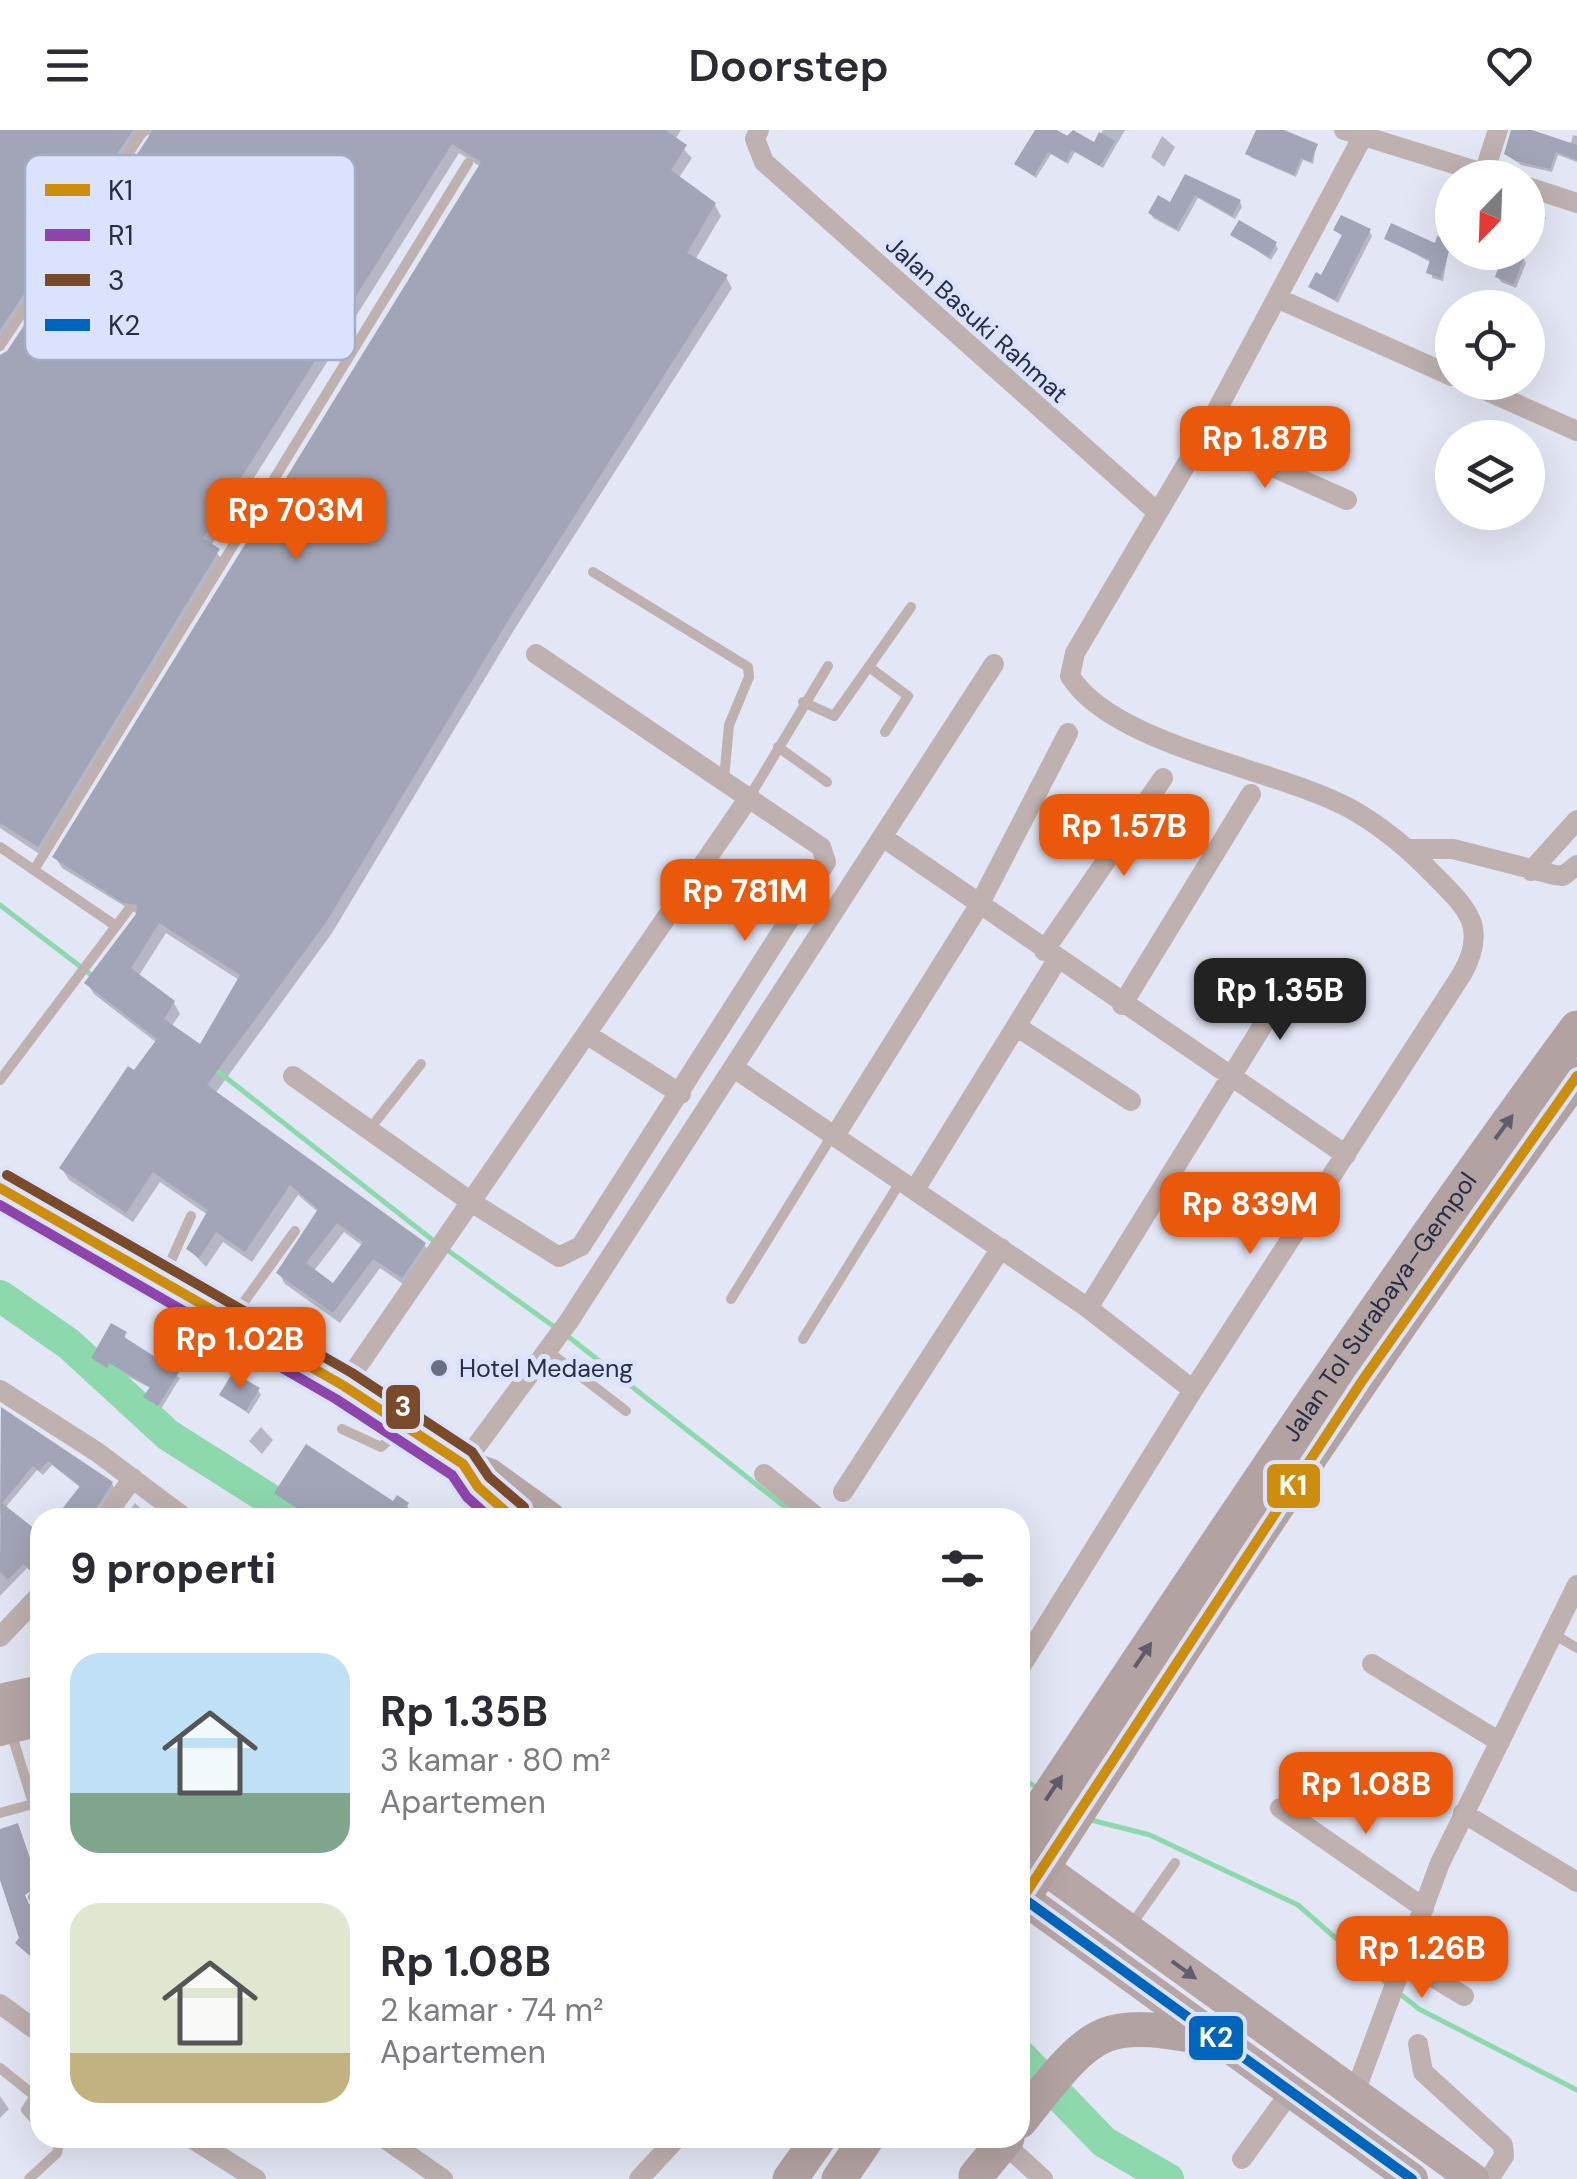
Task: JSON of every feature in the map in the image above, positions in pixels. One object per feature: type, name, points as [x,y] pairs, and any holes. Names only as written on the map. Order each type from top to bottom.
[{"type":"highway","name":"Jalan Tol Surabaya–Gempol","points":[[1030,1880],[1100,1747],[1462,1184],[1577,1028]]},
{"type":"highway","name":"Jalan Tol Surabaya–Gempol","points":[[1030,1828],[1100,1747],[1276,1503],[1448,1252],[1577,1076]]},
{"type":"highway","points":[[0,1188],[233,1318],[465,1465],[489,1474],[536,1508]]},
{"type":"highway","points":[[465,1465],[478,1487],[504,1508]]},
{"type":"highway","points":[[12,1719],[30,1701]]},
{"type":"highway","points":[[1030,1858],[1472,2179]]},
{"type":"highway","points":[[1030,1906],[1412,2179]]},
{"type":"highway","points":[[1030,2108],[1063,2066],[1090,2042],[1116,2028],[1150,2027],[1224,2041]]},
{"type":"highway","points":[[790,2179],[812,2148]]},
{"type":"highway","points":[[840,2178],[860,2148]]},
{"type":"highway","points":[[975,2178],[999,2148]]},
{"type":"street","name":"Jalan Basuki Rahmat","points":[[760,130],[755,138],[764,162],[1158,512]]},
{"type":"street","points":[[1494,160],[1498,130]]},
{"type":"street","points":[[1030,1652],[1193,1390],[1462,974],[1476,939],[1459,898],[1411,850],[1351,809],[1172,742],[1110,712],[1078,688],[1070,676],[1071,662],[1279,299],[1353,133],[1404,138],[1456,160]]},
{"type":"street","points":[[1545,193],[1577,203]]},
{"type":"street","points":[[1279,299],[1435,368]]},
{"type":"street","points":[[1507,400],[1577,432]]},
{"type":"street","points":[[1203,436],[1347,500]]},
{"type":"street","points":[[293,1076],[471,1202],[559,1257],[570,1255],[580,1246],[681,1094],[826,862],[821,847],[750,796],[536,654]]},
{"type":"street","points":[[465,1465],[569,1320],[994,664]]},
{"type":"street","points":[[835,1134],[978,906],[1068,734]]},
{"type":"street","points":[[909,1184],[1016,1026],[1051,956],[1163,778]]},
{"type":"street","points":[[1122,1005],[1250,794]]},
{"type":"street","points":[[344,1386],[750,796]]},
{"type":"street","points":[[1531,871],[1577,820]]},
{"type":"street","points":[[884,838],[1122,1005],[1346,1155]]},
{"type":"street","points":[[1411,850],[1452,849],[1563,876],[1577,866]]},
{"type":"street","points":[[1088,1308],[1289,983]]},
{"type":"street","points":[[1016,1026],[1131,1101]]},
{"type":"street","points":[[586,1034],[681,1094]]},
{"type":"street","points":[[734,1068],[1088,1308],[1193,1390]]},
{"type":"street","points":[[843,1492],[1001,1248]]},
{"type":"street","points":[[0,1390],[133,1478],[171,1508]]},
{"type":"street","points":[[764,1474],[806,1508]]},
{"type":"street","points":[[111,1508],[133,1478]]},
{"type":"street","points":[[1354,2095],[1463,1814],[1577,1585]]},
{"type":"street","points":[[0,1637],[30,1606]]},
{"type":"street","points":[[1372,1664],[1500,1742]]},
{"type":"street","points":[[1280,1808],[1424,1908]]},
{"type":"street","points":[[1463,1814],[1577,1882]]},
{"type":"street","points":[[1403,1968],[1464,1996]]},
{"type":"street","points":[[0,2004],[30,2026]]},
{"type":"street","points":[[1418,2044],[1423,2072],[1503,2145],[1504,2156],[1490,2179]]},
{"type":"street","points":[[1242,2159],[1291,2091]]},
{"type":"street","points":[[208,2148],[256,2179]]},
{"type":"street","points":[[398,2148],[443,2179]]},
{"type":"street","points":[[639,2179],[668,2148]]},
{"type":"street","points":[[1007,2148],[1032,2176]]},
{"type":"lane","points":[[127,155],[144,130]]},
{"type":"lane","points":[[355,348],[468,164]]},
{"type":"lane","points":[[0,346],[25,308]]},
{"type":"lane","points":[[34,870],[348,360]]},
{"type":"lane","points":[[593,572],[748,667],[750,677],[726,738],[724,781]]},
{"type":"lane","points":[[804,702],[834,716],[911,607]]},
{"type":"lane","points":[[750,796],[828,666]]},
{"type":"lane","points":[[870,667],[908,696],[885,732]]},
{"type":"lane","points":[[778,747],[828,782]]},
{"type":"lane","points":[[0,846],[116,926]]},
{"type":"lane","points":[[0,1080],[129,909]]},
{"type":"lane","points":[[368,1132],[421,1064]]},
{"type":"lane","points":[[731,1299],[835,1134]]},
{"type":"lane","points":[[803,1339],[909,1184]]},
{"type":"lane","points":[[162,1279],[192,1216]]},
{"type":"lane","points":[[233,1318],[295,1232]]},
{"type":"lane","points":[[551,1346],[626,1411]]},
{"type":"lane","points":[[342,1429],[382,1447],[405,1426]]},
{"type":"lane","points":[[1553,1634],[1577,1648]]},
{"type":"lane","points":[[12,1719],[30,1796]]},
{"type":"lane","points":[[0,1813],[30,1805]]},
{"type":"lane","points":[[1128,1928],[1176,1863]]},
{"type":"lane","points":[[0,2068],[30,2092]]},
{"type":"lane","points":[[29,2179],[58,2148]]},
{"type":"building","points":[[0,130],[133,130],[116,155],[25,155],[25,292],[0,330]]},
{"type":"building","points":[[153,130],[665,130],[687,145],[671,170],[716,203],[687,253],[728,275],[509,619],[327,921],[207,1085],[426,1243],[402,1278],[373,1259],[333,1313],[276,1273],[318,1209],[290,1185],[245,1252],[216,1232],[199,1258],[186,1249],[208,1210],[153,1172],[126,1213],[59,1168],[128,1066],[134,1070],[157,1039],[84,983],[136,914],[137,905],[123,903],[52,857],[481,162],[452,144],[355,297],[355,155],[136,155]],"holes":[[[159,923],[240,975],[200,1044],[164,1019],[175,1001],[131,968]],[[337,1223],[363,1242],[333,1283],[306,1263]]]},
{"type":"building","points":[[1035,130],[1057,130],[1067,136],[1073,130],[1094,142],[1099,132],[1115,141],[1100,166],[1072,150],[1066,162],[1048,152],[1034,176],[1014,164]]},
{"type":"building","points":[[1256,130],[1284,130],[1318,144],[1311,162],[1301,158],[1294,175],[1245,154]]},
{"type":"building","points":[[1511,130],[1532,130],[1577,145],[1577,160],[1556,152],[1550,169],[1545,168],[1545,160],[1514,160],[1504,154]]},
{"type":"building","points":[[1185,174],[1241,200],[1232,216],[1195,195],[1176,229],[1148,213],[1158,195],[1170,202]]},
{"type":"building","points":[[1341,215],[1371,229],[1335,300],[1308,287],[1316,272],[1321,275],[1342,235],[1333,230]]},
{"type":"building","points":[[1239,220],[1277,242],[1269,257],[1230,235]]},
{"type":"building","points":[[1391,223],[1435,243],[1435,270],[1443,270],[1441,278],[1426,273],[1430,260],[1384,239]]},
{"type":"building","points":[[1498,270],[1519,270],[1514,284],[1495,277]]},
{"type":"building","points":[[25,324],[25,360],[315,360],[203,538],[220,549],[38,847],[0,823],[0,355]]},
{"type":"building","points":[[111,1323],[127,1332],[124,1337],[179,1372],[158,1406],[143,1397],[150,1387],[109,1363],[107,1368],[91,1358]]},
{"type":"building","points":[[233,1372],[260,1388],[246,1411],[219,1395]]},
{"type":"building","points":[[1,1407],[113,1482],[96,1508],[63,1508],[80,1486],[48,1461],[39,1471],[33,1466],[2,1503],[30,1525],[30,1570],[23,1564],[8,1580],[0,1572]]},
{"type":"building","points":[[306,1444],[393,1501],[397,1495],[409,1503],[405,1508],[296,1508],[274,1493]]},
{"type":"building","points":[[18,1823],[30,1858],[30,1891],[25,1895],[30,1904],[30,1956],[15,1943],[19,1938],[0,1880],[0,1829]]},
{"type":"waterway","points":[[0,905],[94,977]]},
{"type":"waterway","points":[[215,1069],[434,1241]]},
{"type":"waterway","points":[[443,1247],[556,1328]]},
{"type":"waterway","points":[[0,1296],[69,1344],[168,1435],[283,1508]]},
{"type":"waterway","points":[[565,1334],[786,1508]]},
{"type":"waterway","points":[[1030,1783],[1039,1789]]},
{"type":"waterway","points":[[1091,1820],[1150,1835],[1298,1905],[1388,1984]]},
{"type":"waterway","points":[[1400,1994],[1419,2009],[1577,2090]]},
{"type":"waterway","points":[[1030,2065],[1104,2142],[1168,2179]]},
{"type":"transit line","name":"K1","points":[[1030,1887],[1362,1381],[1577,1076]]},
{"type":"transit line","name":"3","points":[[7,1175],[352,1373],[472,1452],[489,1477],[524,1507]]},
{"type":"transit line","name":"K1","points":[[0,1188],[344,1386],[463,1464],[478,1487],[502,1508]]},
{"type":"transit line","name":"R1","points":[[0,1205],[336,1399],[452,1475],[479,1508]]},
{"type":"transit line","name":"K2","points":[[1030,1903],[1412,2179]]},
{"type":"place","name":"Hotel Medaeng","points":[[439,1368]]}]
